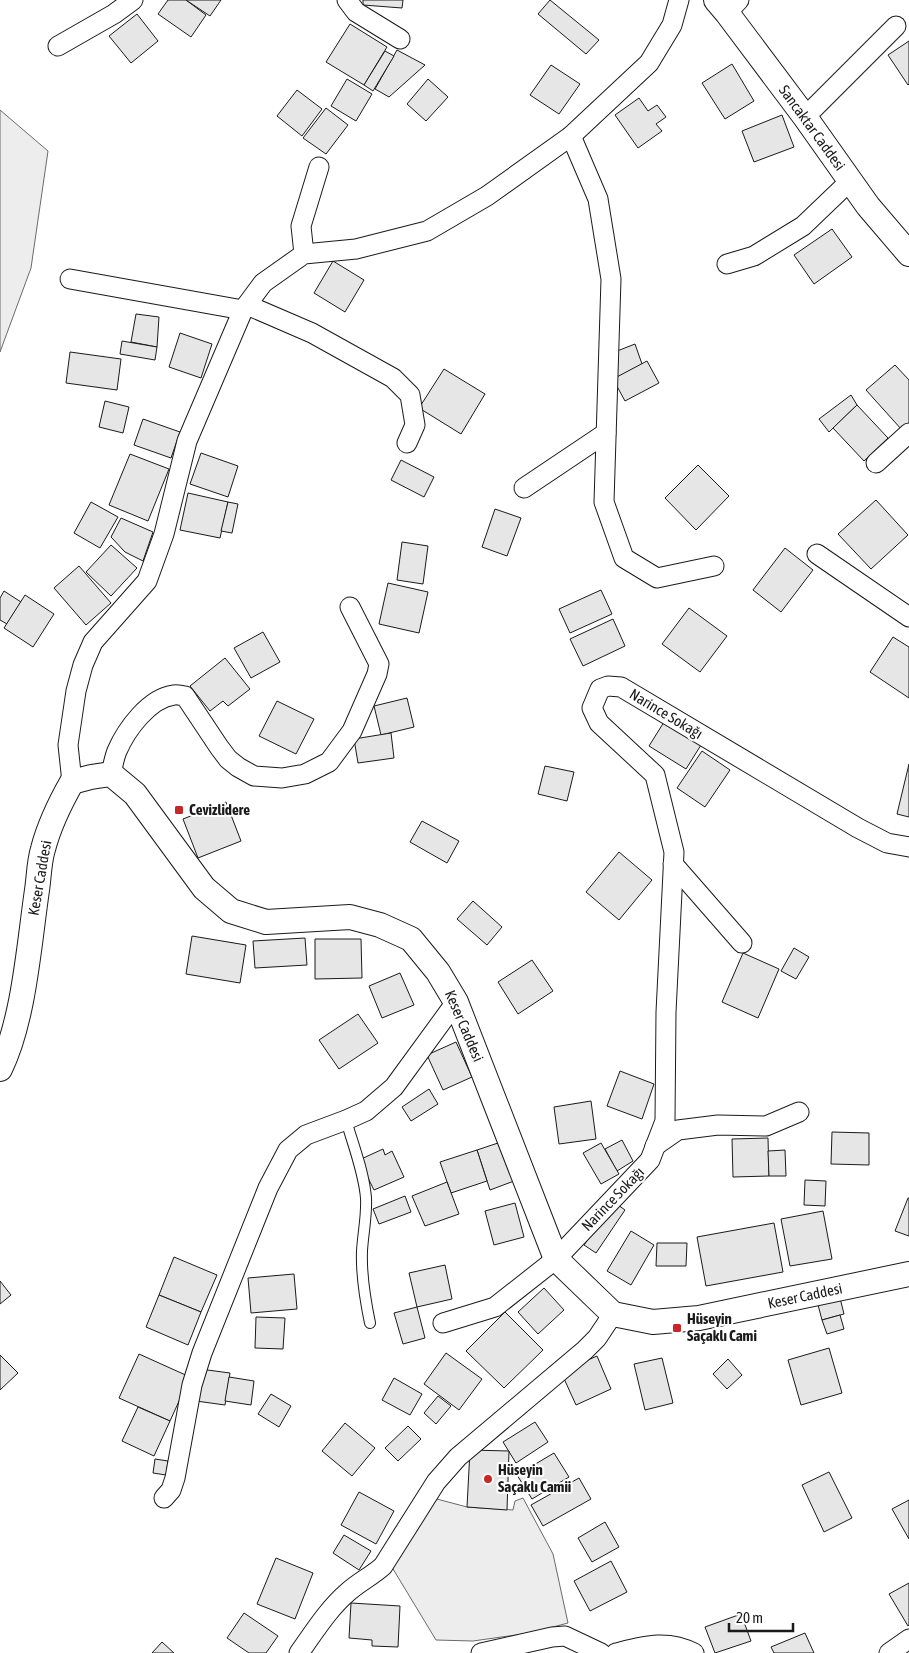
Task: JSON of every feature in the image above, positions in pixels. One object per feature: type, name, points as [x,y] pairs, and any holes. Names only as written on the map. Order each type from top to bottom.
[{"type":"street","points":[[58,46],[114,14],[133,0]]},
{"type":"street","points":[[347,0],[356,12],[400,39]]},
{"type":"street","points":[[350,607],[379,664],[377,674],[352,731],[328,762],[305,774],[282,778],[254,776],[228,759],[185,696],[174,695],[159,700],[145,711],[129,728],[116,752],[111,774],[72,782],[68,745],[76,691],[84,665],[93,642],[147,580],[164,534],[187,441],[245,308],[263,283],[304,254],[356,249],[427,232],[488,196],[570,136],[649,63],[672,25],[679,0]]},
{"type":"street","name":"Sancaktar Caddesi","points":[[727,4],[868,206],[909,254]]},
{"type":"street","points":[[806,117],[896,26]]},
{"type":"street","points":[[570,136],[598,199],[611,279],[604,502],[624,558],[657,578],[714,566]]},
{"type":"street","points":[[304,254],[301,226],[318,167]]},
{"type":"street","points":[[727,264],[754,256],[803,226],[850,181]]},
{"type":"street","points":[[70,279],[245,308],[312,334],[393,378],[410,395],[415,425],[407,443]]},
{"type":"street","points":[[524,488],[606,433]]},
{"type":"street","points":[[876,463],[909,433]]},
{"type":"street","points":[[817,554],[909,617]]},
{"type":"street","name":"Narince Sokağı","points":[[443,1324],[495,1307],[556,1259],[650,1160],[665,1121],[666,1012],[674,852],[655,775],[600,723],[592,708],[600,689],[608,686],[621,687],[858,828],[887,842],[909,847]]},
{"type":"street","name":"Keser Caddesi","points":[[111,774],[135,794],[204,888],[231,911],[266,922],[350,917],[380,925],[411,939],[438,972],[456,1002],[556,1259],[613,1314],[653,1322],[699,1318],[909,1274]]},
{"type":"street","name":"Keser Caddesi","points":[[0,1069],[16,1022],[23,987],[42,849],[59,805],[72,782]]},
{"type":"street","points":[[674,864],[742,942]]},
{"type":"street","points":[[164,1498],[171,1490],[175,1478],[192,1385],[202,1353],[268,1188],[288,1150],[306,1135],[366,1111],[394,1087],[456,1002]]},
{"type":"street","points":[[655,1146],[678,1130],[718,1125],[766,1126],[799,1112]]},
{"type":"street","points":[[299,1653],[325,1618],[348,1592],[383,1566],[436,1482],[458,1457],[585,1350],[597,1338],[613,1314]]},
{"type":"street","points":[[481,1653],[552,1637],[565,1636],[601,1653]]},
{"type":"street","points":[[889,1653],[909,1639]]},
{"type":"street","points":[[616,1653],[657,1644],[682,1646],[694,1653]]},
{"type":"lane","points":[[346,1120],[364,1183],[366,1197],[362,1267],[364,1295],[370,1323]]},
{"type":"shaded area","points":[[0,110],[48,151],[31,268],[0,352]]},
{"type":"shaded area","points":[[433,1498],[467,1507],[513,1510],[515,1501],[523,1498],[553,1554],[568,1623],[530,1633],[473,1641],[436,1640],[390,1564]]},
{"type":"building","points":[[168,0],[186,0],[206,15],[191,37],[158,14]]},
{"type":"building","points":[[186,0],[221,0],[210,16]]},
{"type":"building","points":[[363,0],[403,0],[402,8],[363,5]]},
{"type":"building","points":[[550,0],[599,40],[586,54],[538,14]]},
{"type":"building","points":[[137,14],[158,41],[131,63],[109,36]]},
{"type":"building","points":[[350,24],[387,47],[364,85],[326,62]]},
{"type":"building","points":[[909,41],[909,84],[908,85],[888,55]]},
{"type":"building","points":[[397,50],[425,65],[389,97],[375,89]]},
{"type":"building","points":[[385,51],[394,56],[373,91],[364,85]]},
{"type":"building","points":[[732,64],[754,101],[725,119],[702,83]]},
{"type":"building","points":[[551,65],[580,84],[559,114],[530,95]]},
{"type":"building","points":[[347,79],[372,94],[356,121],[331,106]]},
{"type":"building","points":[[428,79],[448,97],[426,121],[407,104]]},
{"type":"building","points":[[297,90],[322,109],[302,136],[277,116]]},
{"type":"building","points":[[639,98],[648,111],[657,105],[666,117],[656,124],[662,131],[638,148],[615,115]]},
{"type":"building","points":[[326,108],[348,125],[326,154],[303,138]]},
{"type":"building","points":[[782,115],[794,147],[754,162],[742,131]]},
{"type":"building","points":[[832,229],[852,257],[814,284],[794,255]]},
{"type":"building","points":[[333,261],[364,280],[345,312],[314,293]]},
{"type":"building","points":[[136,314],[159,317],[157,347],[131,342]]},
{"type":"building","points":[[180,333],[212,344],[201,378],[169,367]]},
{"type":"building","points":[[122,341],[157,347],[155,360],[120,354]]},
{"type":"building","points":[[635,344],[642,364],[618,377],[612,353]]},
{"type":"building","points":[[70,352],[121,359],[117,390],[66,383]]},
{"type":"building","points":[[647,361],[659,383],[625,401],[613,379]]},
{"type":"building","points":[[895,365],[909,380],[909,424],[902,430],[866,390]]},
{"type":"building","points":[[444,369],[485,394],[461,434],[419,408]]},
{"type":"building","points":[[851,395],[857,405],[829,432],[819,419]]},
{"type":"building","points":[[105,401],[129,407],[123,433],[99,427]]},
{"type":"building","points":[[857,405],[888,438],[864,461],[833,428]]},
{"type":"building","points":[[143,419],[180,432],[171,458],[134,445]]},
{"type":"building","points":[[201,453],[238,466],[228,497],[190,484]]},
{"type":"building","points":[[130,454],[169,469],[148,521],[109,505]]},
{"type":"building","points":[[401,460],[434,477],[424,497],[391,480]]},
{"type":"building","points":[[698,465],[729,496],[696,530],[665,498]]},
{"type":"building","points":[[188,493],[228,502],[220,538],[180,530]]},
{"type":"building","points":[[876,500],[908,535],[871,569],[838,534]]},
{"type":"building","points":[[91,502],[118,517],[100,548],[74,533]]},
{"type":"building","points":[[228,502],[238,504],[232,533],[221,531]]},
{"type":"building","points":[[495,509],[521,518],[507,556],[482,547]]},
{"type":"building","points":[[121,518],[153,532],[143,561],[125,552],[111,537]]},
{"type":"building","points":[[402,542],[428,546],[423,584],[397,580]]},
{"type":"building","points":[[111,545],[137,568],[111,596],[86,572]]},
{"type":"building","points":[[785,548],[813,570],[781,612],[753,590]]},
{"type":"building","points":[[79,566],[111,603],[86,625],[54,588]]},
{"type":"building","points":[[388,583],[428,592],[419,633],[379,624]]},
{"type":"building","points":[[601,590],[612,614],[570,633],[559,609]]},
{"type":"building","points":[[4,591],[21,602],[7,624],[0,620],[0,598]]},
{"type":"building","points":[[25,595],[54,614],[33,647],[4,628]]},
{"type":"building","points":[[689,608],[727,636],[700,672],[662,644]]},
{"type":"building","points":[[613,619],[625,646],[583,666],[570,639]]},
{"type":"building","points":[[263,632],[280,662],[251,678],[234,648]]},
{"type":"building","points":[[893,637],[909,647],[909,698],[870,672]]},
{"type":"building","points":[[225,658],[250,689],[228,706],[223,701],[210,711],[190,686]]},
{"type":"building","points":[[407,698],[414,727],[381,735],[374,706]]},
{"type":"building","points":[[277,701],[314,719],[296,754],[259,736]]},
{"type":"building","points":[[664,722],[701,745],[686,769],[649,746]]},
{"type":"building","points":[[391,733],[394,758],[358,763],[354,739]]},
{"type":"building","points":[[702,751],[730,770],[705,807],[677,788]]},
{"type":"building","points":[[909,764],[909,817],[897,814]]},
{"type":"building","points":[[545,766],[574,772],[567,801],[538,794]]},
{"type":"building","points":[[226,802],[241,841],[198,858],[183,819]]},
{"type":"building","points":[[422,821],[459,841],[447,863],[410,842]]},
{"type":"building","points":[[619,852],[652,880],[619,920],[586,892]]},
{"type":"building","points":[[473,901],[502,927],[487,945],[457,919]]},
{"type":"building","points":[[192,936],[246,945],[240,983],[186,974]]},
{"type":"building","points":[[305,938],[307,965],[255,968],[253,941]]},
{"type":"building","points":[[315,939],[361,939],[362,978],[315,979]]},
{"type":"building","points":[[794,948],[809,957],[796,979],[781,971]]},
{"type":"building","points":[[743,953],[779,969],[758,1018],[722,1002]]},
{"type":"building","points":[[532,960],[553,991],[518,1014],[498,982]]},
{"type":"building","points":[[400,973],[414,1005],[382,1018],[369,986]]},
{"type":"building","points":[[358,1014],[378,1043],[339,1069],[319,1040]]},
{"type":"building","points":[[456,1042],[472,1077],[443,1090],[427,1055]]},
{"type":"building","points":[[620,1071],[654,1084],[642,1119],[607,1106]]},
{"type":"building","points":[[429,1089],[438,1104],[411,1121],[402,1107]]},
{"type":"building","points":[[591,1101],[596,1139],[559,1144],[554,1107]]},
{"type":"building","points":[[832,1132],[869,1133],[869,1165],[831,1164]]},
{"type":"building","points":[[768,1138],[769,1176],[733,1177],[732,1139]]},
{"type":"building","points":[[622,1140],[633,1161],[617,1171],[605,1149]]},
{"type":"building","points":[[501,1142],[514,1181],[490,1190],[477,1150]]},
{"type":"building","points":[[601,1143],[619,1174],[601,1184],[583,1153]]},
{"type":"building","points":[[383,1149],[385,1155],[392,1151],[404,1177],[374,1190],[359,1160]]},
{"type":"building","points":[[477,1150],[487,1181],[451,1193],[440,1162]]},
{"type":"building","points":[[785,1150],[786,1176],[769,1176],[768,1151]]},
{"type":"building","points":[[805,1180],[826,1181],[825,1206],[804,1205]]},
{"type":"building","points":[[447,1182],[459,1214],[425,1226],[412,1196]]},
{"type":"building","points":[[405,1196],[411,1212],[379,1224],[373,1209]]},
{"type":"building","points":[[909,1198],[909,1236],[895,1231]]},
{"type":"building","points":[[614,1202],[625,1210],[596,1253],[584,1245]]},
{"type":"building","points":[[515,1203],[524,1237],[494,1245],[485,1211]]},
{"type":"building","points":[[823,1211],[832,1259],[790,1266],[781,1219]]},
{"type":"building","points":[[774,1223],[783,1272],[706,1286],[697,1237]]},
{"type":"building","points":[[631,1231],[654,1245],[631,1285],[607,1271]]},
{"type":"building","points":[[657,1243],[687,1243],[686,1266],[656,1266]]},
{"type":"building","points":[[174,1257],[217,1275],[201,1312],[159,1295]]},
{"type":"building","points":[[445,1265],[452,1299],[417,1307],[409,1273]]},
{"type":"building","points":[[294,1274],[297,1309],[251,1313],[248,1278]]},
{"type":"building","points":[[0,1281],[11,1295],[0,1304]]},
{"type":"building","points":[[544,1288],[564,1310],[538,1334],[518,1312]]},
{"type":"building","points":[[159,1295],[201,1312],[188,1345],[146,1327]]},
{"type":"building","points":[[840,1298],[844,1314],[822,1320],[818,1305]]},
{"type":"building","points":[[417,1307],[425,1338],[403,1344],[394,1313]]},
{"type":"building","points":[[505,1312],[543,1350],[504,1388],[466,1351]]},
{"type":"building","points":[[840,1315],[844,1329],[827,1334],[822,1320]]},
{"type":"building","points":[[256,1317],[285,1318],[283,1349],[255,1348]]},
{"type":"building","points":[[829,1348],[842,1393],[801,1405],[788,1360]]},
{"type":"building","points":[[446,1353],[482,1379],[459,1410],[424,1384]]},
{"type":"building","points":[[139,1354],[190,1377],[170,1421],[119,1398]]},
{"type":"building","points":[[0,1355],[18,1373],[0,1390]]},
{"type":"building","points":[[597,1356],[611,1389],[576,1405],[561,1372]]},
{"type":"building","points":[[662,1358],[673,1403],[645,1410],[634,1364]]},
{"type":"building","points":[[728,1359],[742,1375],[727,1389],[713,1374]]},
{"type":"building","points":[[200,1369],[230,1373],[225,1405],[196,1401]]},
{"type":"building","points":[[229,1377],[254,1381],[251,1405],[225,1401]]},
{"type":"building","points":[[394,1378],[422,1394],[410,1415],[382,1400]]},
{"type":"building","points":[[271,1394],[291,1406],[279,1427],[258,1414]]},
{"type":"building","points":[[438,1396],[451,1406],[436,1424],[424,1413]]},
{"type":"building","points":[[138,1407],[170,1421],[154,1456],[122,1441]]},
{"type":"building","points":[[535,1422],[548,1442],[516,1463],[503,1442]]},
{"type":"building","points":[[345,1423],[375,1448],[352,1476],[322,1451]]},
{"type":"building","points":[[408,1426],[421,1439],[398,1461],[385,1448]]},
{"type":"building","name":"Hüseyin Saçaklı Camii","points":[[470,1450],[509,1451],[507,1510],[467,1507]]},
{"type":"building","points":[[554,1453],[569,1477],[532,1499],[517,1475]]},
{"type":"building","points":[[155,1459],[168,1461],[166,1475],[153,1473]]},
{"type":"building","points":[[829,1472],[852,1518],[824,1532],[802,1485]]},
{"type":"building","points":[[579,1478],[591,1499],[543,1526],[531,1505]]},
{"type":"building","points":[[359,1492],[394,1511],[376,1544],[341,1525]]},
{"type":"building","points":[[909,1500],[909,1539],[892,1509]]},
{"type":"building","points":[[605,1522],[619,1547],[592,1562],[578,1538]]},
{"type":"building","points":[[344,1535],[371,1551],[359,1570],[333,1553]]},
{"type":"building","points":[[276,1558],[313,1573],[295,1619],[257,1604]]},
{"type":"building","points":[[611,1561],[627,1592],[590,1611],[574,1581]]},
{"type":"building","points":[[909,1583],[909,1625],[908,1626],[889,1594]]},
{"type":"building","points":[[351,1603],[400,1606],[398,1647],[372,1646],[372,1640],[349,1638]]},
{"type":"building","points":[[244,1613],[278,1636],[266,1653],[249,1653],[227,1638]]},
{"type":"building","points":[[741,1614],[751,1641],[715,1653],[705,1627]]},
{"type":"building","points":[[805,1633],[814,1653],[774,1653],[771,1647]]},
{"type":"building","points":[[162,1642],[174,1653],[152,1653]]},
{"type":"place","name":"Cevizlidere","points":[[179,810]]},
{"type":"place","name":"Hüseyin Saçaklı Cami","points":[[677,1328]]},
{"type":"place","name":"Hüseyin Saçaklı Camii","points":[[488,1479]]}]
